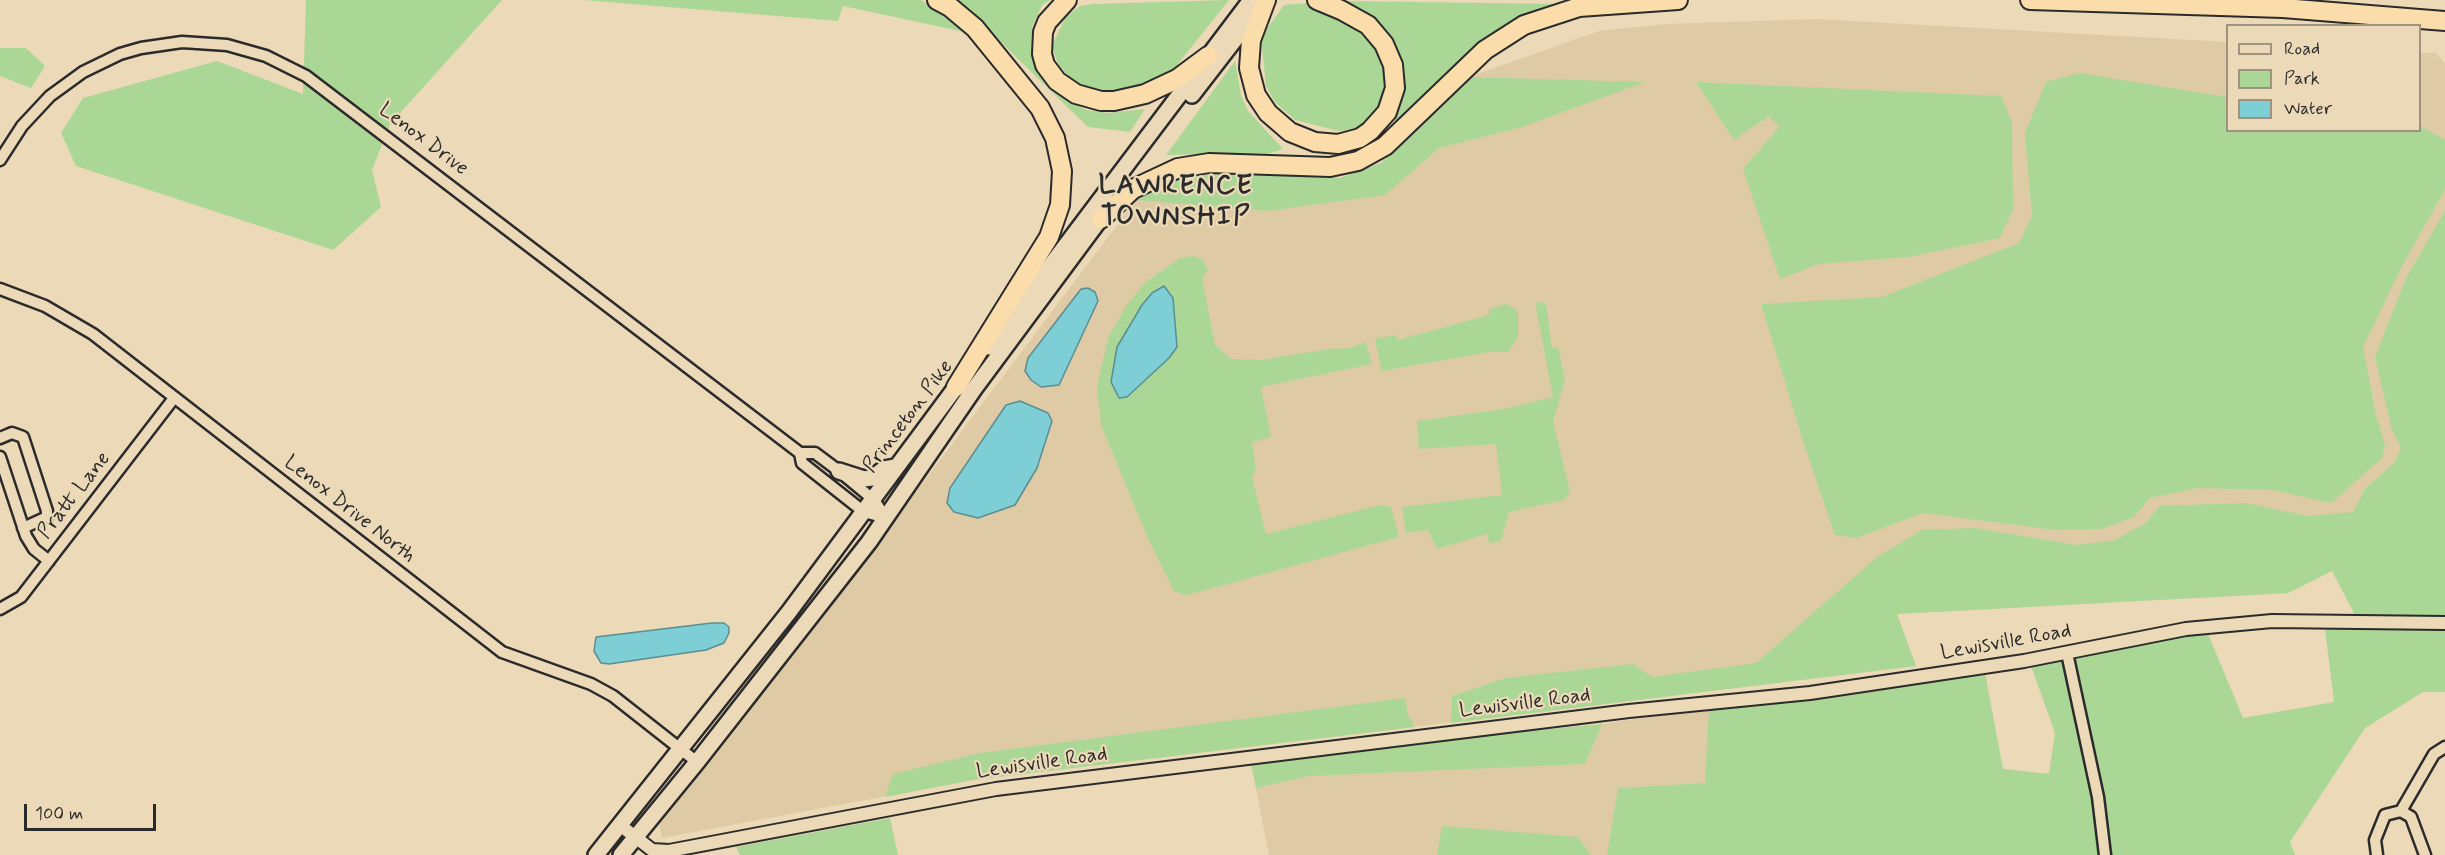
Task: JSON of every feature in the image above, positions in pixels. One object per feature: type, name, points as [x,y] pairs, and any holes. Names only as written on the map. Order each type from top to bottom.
[{"type":"highway","points":[[937,0],[957,12],[975,28],[1040,108],[1055,138],[1062,171],[1060,205],[1049,237],[956,387]]},
{"type":"highway","points":[[1067,0],[1047,21],[1043,32],[1042,54],[1050,73],[1076,94],[1101,101],[1114,101],[1145,94],[1177,79],[1208,56]]},
{"type":"highway","points":[[1266,0],[1240,34],[1256,95],[1279,124],[1304,139],[1338,144],[1360,138],[1379,123],[1387,112],[1395,88],[1393,65],[1384,44],[1368,26],[1341,10],[1317,0]]},
{"type":"highway","points":[[1101,219],[1133,189],[1178,168],[1209,163],[1330,167],[1358,161],[1385,146],[1485,50],[1524,25],[1579,7],[1678,0]]},
{"type":"highway","points":[[2030,0],[2271,8],[2445,21]]},
{"type":"main road","name":"Princeton Pike","points":[[621,855],[698,762],[886,518],[974,389],[1101,219],[1130,176],[1240,34],[1251,0]]},
{"type":"main road","name":"Princeton Pike","points":[[596,855],[869,506],[956,387],[977,363],[1156,130],[1208,56],[1240,34]]},
{"type":"main road","points":[[839,471],[864,479],[872,478],[884,469],[898,466]]},
{"type":"street","name":"Lenox Drive","points":[[0,160],[3,147],[50,96],[83,72],[120,54],[151,46],[182,42],[227,45],[266,56],[306,76],[800,453],[815,453],[839,471],[869,506]]},
{"type":"street","name":"Lenox Drive North","points":[[0,289],[23,296],[70,318],[502,652],[591,684],[613,696],[698,762]]},
{"type":"street","name":"Pratt Lane","points":[[0,609],[21,597],[174,398]]},
{"type":"street","points":[[0,438],[12,433],[23,437],[48,511],[47,517],[23,528]]},
{"type":"street","name":"Lenox Drive","points":[[800,453],[802,463],[886,518]]},
{"type":"street","points":[[0,457],[23,528],[34,549],[49,561]]},
{"type":"street","name":"Lewisville Road","points":[[620,825],[635,839],[652,849],[669,851],[1008,788],[1629,711],[1810,693],[1970,671],[2186,629],[2235,623],[2445,623]]},
{"type":"street","points":[[2067,653],[2098,797],[2105,855]]},
{"type":"street","points":[[2401,811],[2434,754],[2445,747]]},
{"type":"street","points":[[2377,855],[2374,840],[2385,815],[2401,811],[2411,816],[2425,855]]},
{"type":"shaded area","points":[[1818,19],[2226,42],[2226,132],[2421,132],[2421,53],[2436,53],[2445,64],[2445,616],[2355,615],[2332,571],[2288,593],[1897,614],[1916,666],[973,780],[662,838],[659,825],[851,578],[1136,200],[1168,181],[1209,172],[1340,178],[1381,163],[1469,77],[1599,31],[1665,24]]},
{"type":"shaded area","points":[[2029,660],[2295,855],[1269,855],[1250,758],[1602,724],[1984,668],[2003,769],[2049,774],[2055,733]]},
{"type":"green space","points":[[306,0],[502,0],[390,124],[372,170],[381,207],[333,250],[76,166],[61,133],[83,98],[217,61],[303,94]]},
{"type":"green space","points":[[583,0],[921,0],[965,32],[843,6],[838,21]]},
{"type":"green space","points":[[954,0],[1050,0],[1042,5],[1032,27],[1032,53],[1039,75],[1052,90],[1086,110],[1108,113],[1145,109],[1130,132],[1088,127],[976,18]]},
{"type":"green space","points":[[1229,0],[1169,75],[1142,87],[1111,92],[1083,86],[1069,77],[1058,64],[1052,46],[1065,18],[1080,6]]},
{"type":"green space","points":[[1343,1],[1560,4],[1499,30],[1396,123],[1394,115],[1401,97],[1403,75],[1399,54],[1375,22]]},
{"type":"green space","points":[[1309,3],[1355,28],[1370,42],[1382,62],[1386,75],[1383,103],[1375,116],[1361,128],[1339,131],[1295,120],[1275,102],[1266,86],[1261,37],[1284,5]]},
{"type":"green space","points":[[0,48],[26,48],[45,66],[31,88],[0,76]]},
{"type":"green space","points":[[1235,61],[1241,95],[1248,111],[1283,149],[1258,157],[1207,154],[1166,155]]},
{"type":"green space","points":[[2079,73],[2226,97],[2226,132],[2421,132],[2421,127],[2445,140],[2445,189],[2401,268],[2363,347],[2376,415],[2385,445],[2382,458],[2331,503],[2273,490],[2197,488],[2150,498],[2134,517],[2101,529],[2055,530],[1923,513],[1856,538],[1835,535],[1761,304],[1882,297],[2019,243],[2032,216],[2025,133],[2046,82]]},
{"type":"green space","points":[[1469,77],[1645,82],[1522,127],[1439,148],[1385,195],[1268,211],[1136,200],[1168,181],[1209,172],[1340,178],[1381,163]]},
{"type":"green space","points":[[1696,82],[2001,96],[2012,122],[2013,209],[2000,238],[1909,257],[1819,264],[1780,279],[1743,169],[1779,127],[1769,116],[1734,140]]},
{"type":"green space","points":[[2445,211],[2445,616],[2355,615],[2332,571],[2288,593],[1897,614],[1916,666],[1451,723],[1452,696],[1505,678],[1633,664],[1652,677],[1756,663],[1876,558],[1922,530],[1975,528],[2077,545],[2115,540],[2146,523],[2159,506],[2246,503],[2308,516],[2353,512],[2365,489],[2394,463],[2401,448],[2392,430],[2375,357],[2406,278]]},
{"type":"green space","points":[[1193,256],[1202,259],[1208,270],[1202,278],[1215,345],[1231,359],[1261,360],[1349,348],[1366,342],[1372,364],[1261,387],[1271,437],[1252,442],[1256,471],[1252,477],[1266,534],[1380,505],[1391,507],[1399,537],[1186,595],[1174,591],[1147,536],[1101,425],[1097,387],[1108,338],[1126,306],[1146,282],[1180,258]]},
{"type":"green space","points":[[1537,301],[1546,304],[1552,348],[1558,347],[1565,380],[1553,421],[1570,492],[1564,500],[1509,512],[1501,541],[1489,543],[1487,534],[1437,549],[1428,530],[1406,533],[1402,507],[1502,495],[1496,444],[1419,449],[1417,421],[1504,409],[1553,397],[1536,308]]},
{"type":"green space","points":[[1507,304],[1518,311],[1518,337],[1508,352],[1489,352],[1382,371],[1375,339],[1395,335],[1398,340],[1489,315],[1489,309]]},
{"type":"green space","points":[[2324,621],[2445,623],[2445,692],[2423,692],[2365,728],[2290,842],[2295,855],[1607,855],[1618,788],[1705,783],[1709,709],[1984,668],[2003,769],[2049,774],[2055,733],[2029,660],[2206,629],[2243,718],[2334,702]]},
{"type":"green space","points":[[1405,698],[1408,715],[1415,727],[973,780],[885,797],[893,774],[980,753]]},
{"type":"green space","points":[[1602,724],[1585,764],[1309,776],[1256,788],[1250,758]]},
{"type":"green space","points":[[890,818],[898,855],[740,855],[736,847]]},
{"type":"green space","points":[[1442,826],[1578,837],[1591,855],[1437,855]]},
{"type":"water","points":[[1164,286],[1173,298],[1177,347],[1169,358],[1127,397],[1119,398],[1111,382],[1117,347],[1142,305],[1152,293]]},
{"type":"water","points":[[1088,288],[1095,292],[1098,301],[1059,385],[1041,387],[1031,380],[1025,371],[1028,358],[1081,289]]},
{"type":"water","points":[[1020,401],[1048,413],[1052,421],[1037,468],[1015,505],[978,518],[954,512],[947,503],[950,488],[1006,405]]},
{"type":"water","points":[[724,623],[729,627],[729,633],[724,643],[706,650],[609,664],[601,663],[594,651],[596,637]]},
{"type":"district","name":"LAWRENCE TOWNSHIP","points":[[1176,202]]}]
